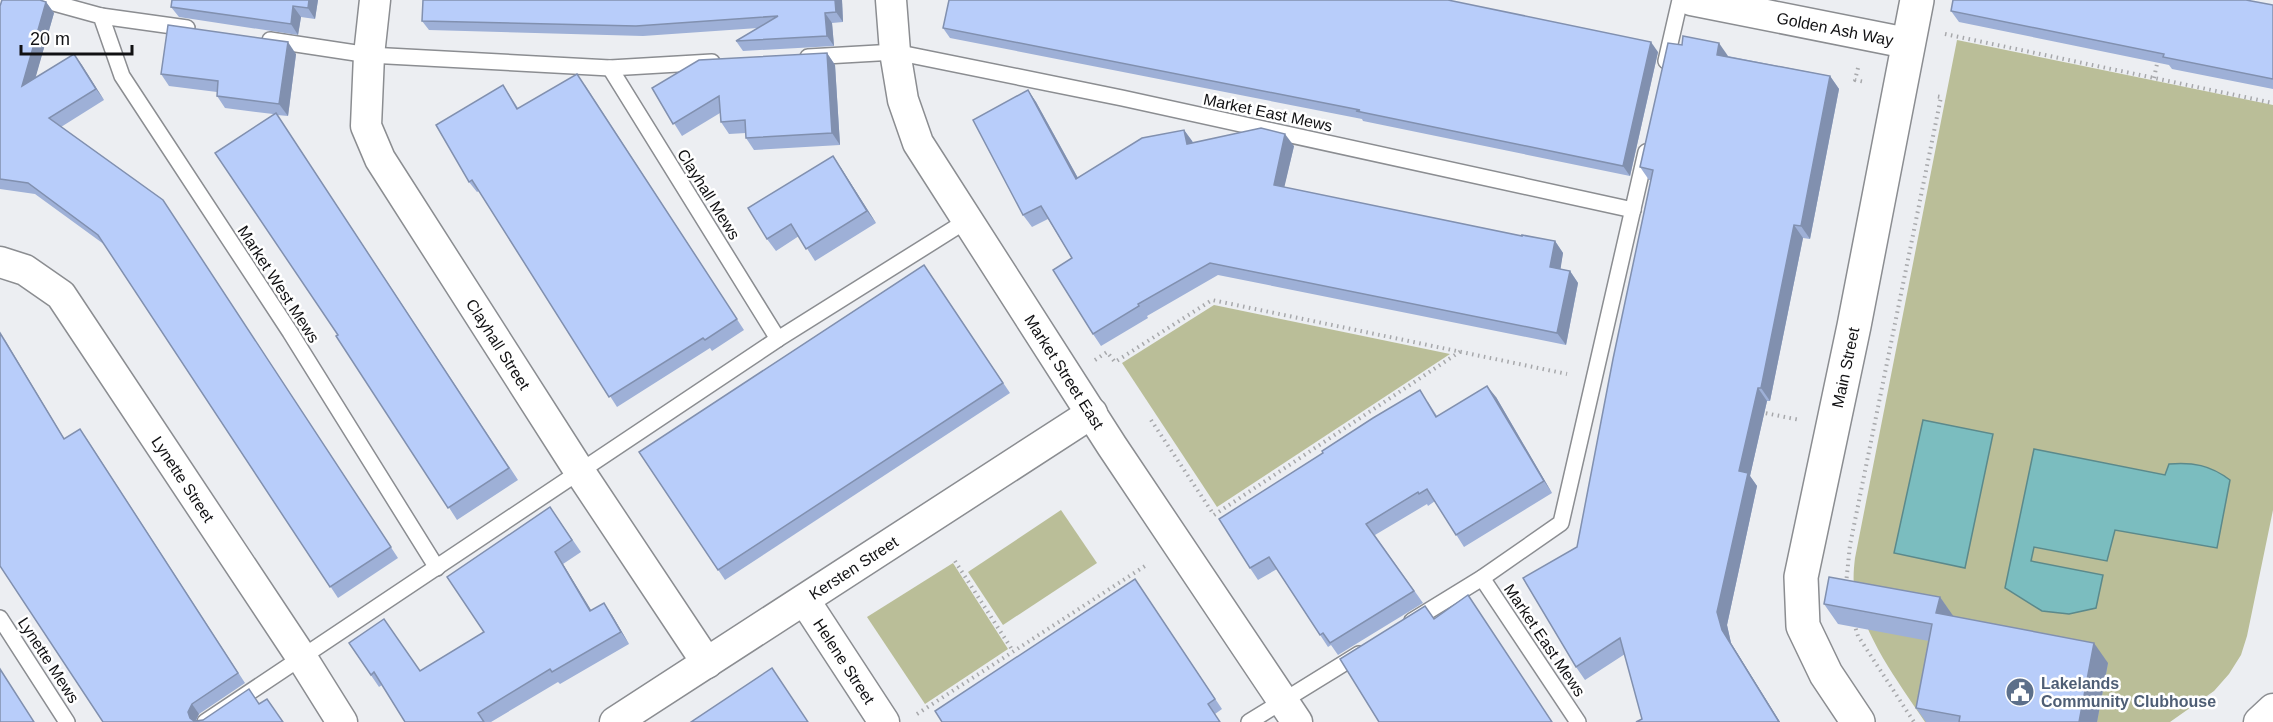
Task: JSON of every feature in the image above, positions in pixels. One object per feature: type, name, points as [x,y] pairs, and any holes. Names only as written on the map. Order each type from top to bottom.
[{"type":"street","name":"Clayhall Street","points":[[375,0],[369,55],[366,126],[380,159],[580,472],[707,663]]},
{"type":"street","name":"Market Street East","points":[[891,0],[895,52],[903,100],[918,143],[966,221],[1290,711]]},
{"type":"street","name":"Golden Ash Way","points":[[1691,0],[1912,23]]},
{"type":"street","name":"Main Street","points":[[1858,722],[1826,674],[1803,626],[1801,577],[1854,326],[1912,23]]},
{"type":"street","name":"Lynette Street","points":[[0,262],[26,270],[61,295],[342,722]]},
{"type":"street","name":"Kersten Street","points":[[615,722],[806,601],[1092,413]]},
{"type":"street","name":"Helene Street","points":[[806,601],[898,719]]},
{"type":"street","points":[[2259,722],[2273,709]]},
{"type":"lane","points":[[43,0],[100,16],[206,31]]},
{"type":"lane","points":[[1664,70],[1680,0]]},
{"type":"lane","name":"Market West Mews","points":[[100,16],[122,76],[290,332],[437,567]]},
{"type":"lane","points":[[252,38],[369,55],[610,68],[729,61]]},
{"type":"lane","points":[[788,58],[895,52]]},
{"type":"lane","name":"Market East Mews","points":[[895,52],[1122,98],[1633,210]]},
{"type":"lane","name":"Clayhall Mews","points":[[610,68],[778,339]]},
{"type":"lane","name":"Market East Mews","points":[[1402,627],[1482,578],[1561,523],[1648,140]]},
{"type":"lane","points":[[205,722],[778,339],[966,221]]},
{"type":"lane","name":"Market East Mews","points":[[1482,578],[1578,722]]},
{"type":"lane","name":"Lynette Mews","points":[[0,618],[68,722]]},
{"type":"lane","points":[[1249,722],[1290,711],[1372,645]]},
{"type":"path","points":[[1912,23],[2273,103]]},
{"type":"path","points":[[2154,78],[2159,56]]},
{"type":"path","points":[[1069,377],[1107,352],[1115,362],[1212,300],[1594,380]]},
{"type":"path","points":[[1151,420],[1214,515],[1462,351]]},
{"type":"path","points":[[1754,411],[1833,426]]},
{"type":"path","points":[[955,561],[1013,651]]},
{"type":"path","points":[[898,719],[1013,651],[1145,566]]},
{"type":"green space","points":[[1957,40],[2273,105],[2273,510],[2241,655],[2229,674],[2214,691],[2170,722],[1925,722],[1873,640],[1859,605],[1854,586],[1855,558]]},
{"type":"green space","points":[[1214,305],[1450,354],[1217,507],[1122,363]]},
{"type":"green space","points":[[1061,510],[1097,563],[1003,625],[968,572]]},
{"type":"green space","points":[[953,563],[1008,649],[925,704],[867,617]]},
{"type":"water","points":[[1923,420],[1993,434],[1965,568],[1894,553]]},
{"type":"water","points":[[2034,449],[2165,475],[2169,464],[2194,464],[2215,471],[2230,480],[2217,548],[2115,530],[2107,561],[2034,547],[2031,561],[2103,575],[2096,608],[2069,614],[2042,611],[2005,588]]},
{"type":"building","points":[[2,0],[46,2],[22,86],[74,54],[96,89],[49,118],[163,200],[391,547],[330,587],[98,235],[28,183],[0,179],[0,6]]},
{"type":"building","points":[[172,0],[309,0],[308,8],[293,6],[291,24],[171,7]]},
{"type":"building","points":[[423,0],[835,0],[836,12],[825,13],[827,36],[736,41],[778,16],[636,26],[422,21]]},
{"type":"building","points":[[949,0],[1448,0],[1651,42],[1623,166],[1356,111],[1360,110],[943,28]]},
{"type":"building","points":[[1953,0],[2246,0],[2273,5],[2273,79],[2163,57],[2164,54],[1951,11]]},
{"type":"building","points":[[168,25],[288,42],[279,104],[217,96],[218,81],[161,74]]},
{"type":"building","points":[[1683,36],[1719,43],[1717,55],[1830,76],[1801,226],[1794,225],[1761,388],[1758,388],[1739,471],[1748,473],[1717,612],[1722,630],[1779,722],[1636,722],[1642,719],[1620,638],[1576,667],[1523,578],[1577,547],[1613,359],[1653,170],[1640,167],[1668,43],[1682,45]]},
{"type":"building","points":[[827,53],[832,133],[746,138],[745,120],[721,122],[719,96],[673,124],[652,88],[699,60]]},
{"type":"building","points":[[577,74],[737,319],[609,397],[472,180],[469,182],[436,125],[503,85],[517,109]]},
{"type":"building","points":[[1028,90],[1076,179],[1142,138],[1184,130],[1187,144],[1261,128],[1285,134],[1274,185],[1555,241],[1550,267],[1570,271],[1557,333],[1210,263],[1138,304],[1139,306],[1093,334],[1053,270],[1072,258],[1041,206],[1023,215],[973,120]]},
{"type":"building","points":[[276,113],[509,468],[448,508],[336,336],[338,335],[215,153]]},
{"type":"building","points":[[833,156],[867,211],[806,249],[791,224],[767,239],[748,208]]},
{"type":"building","points":[[924,265],[1003,383],[718,570],[639,452]]},
{"type":"building","points":[[0,333],[64,439],[80,429],[238,673],[192,704],[188,712],[190,718],[194,721],[203,720],[249,689],[259,704],[267,699],[283,722],[103,722],[0,566]]},
{"type":"building","points":[[1487,386],[1544,481],[1456,535],[1427,489],[1419,494],[1418,492],[1366,524],[1414,591],[1330,643],[1323,633],[1320,635],[1269,557],[1250,568],[1219,519],[1323,453],[1322,451],[1373,418],[1420,390],[1436,417]]},
{"type":"building","points":[[550,507],[572,540],[555,552],[590,611],[604,603],[621,632],[552,672],[550,669],[478,713],[484,722],[405,722],[374,672],[371,675],[349,643],[384,619],[420,671],[484,632],[447,577]]},
{"type":"building","name":"Lakelands Community Clubhouse","points":[[1829,577],[1940,597],[1936,613],[2094,643],[2079,722],[1959,722],[1960,716],[1916,708],[1932,624],[1824,604]]},
{"type":"building","points":[[1135,579],[1215,699],[1208,704],[1220,722],[942,722],[935,711]]},
{"type":"building","points":[[1468,595],[1552,722],[1379,722],[1340,659],[1425,606],[1434,619]]},
{"type":"building","points":[[772,668],[808,722],[691,722]]},
{"type":"building","points":[[0,669],[34,722],[0,722]]},
{"type":"place","name":"Lakelands Community Clubhouse","points":[[2020,692]]}]
